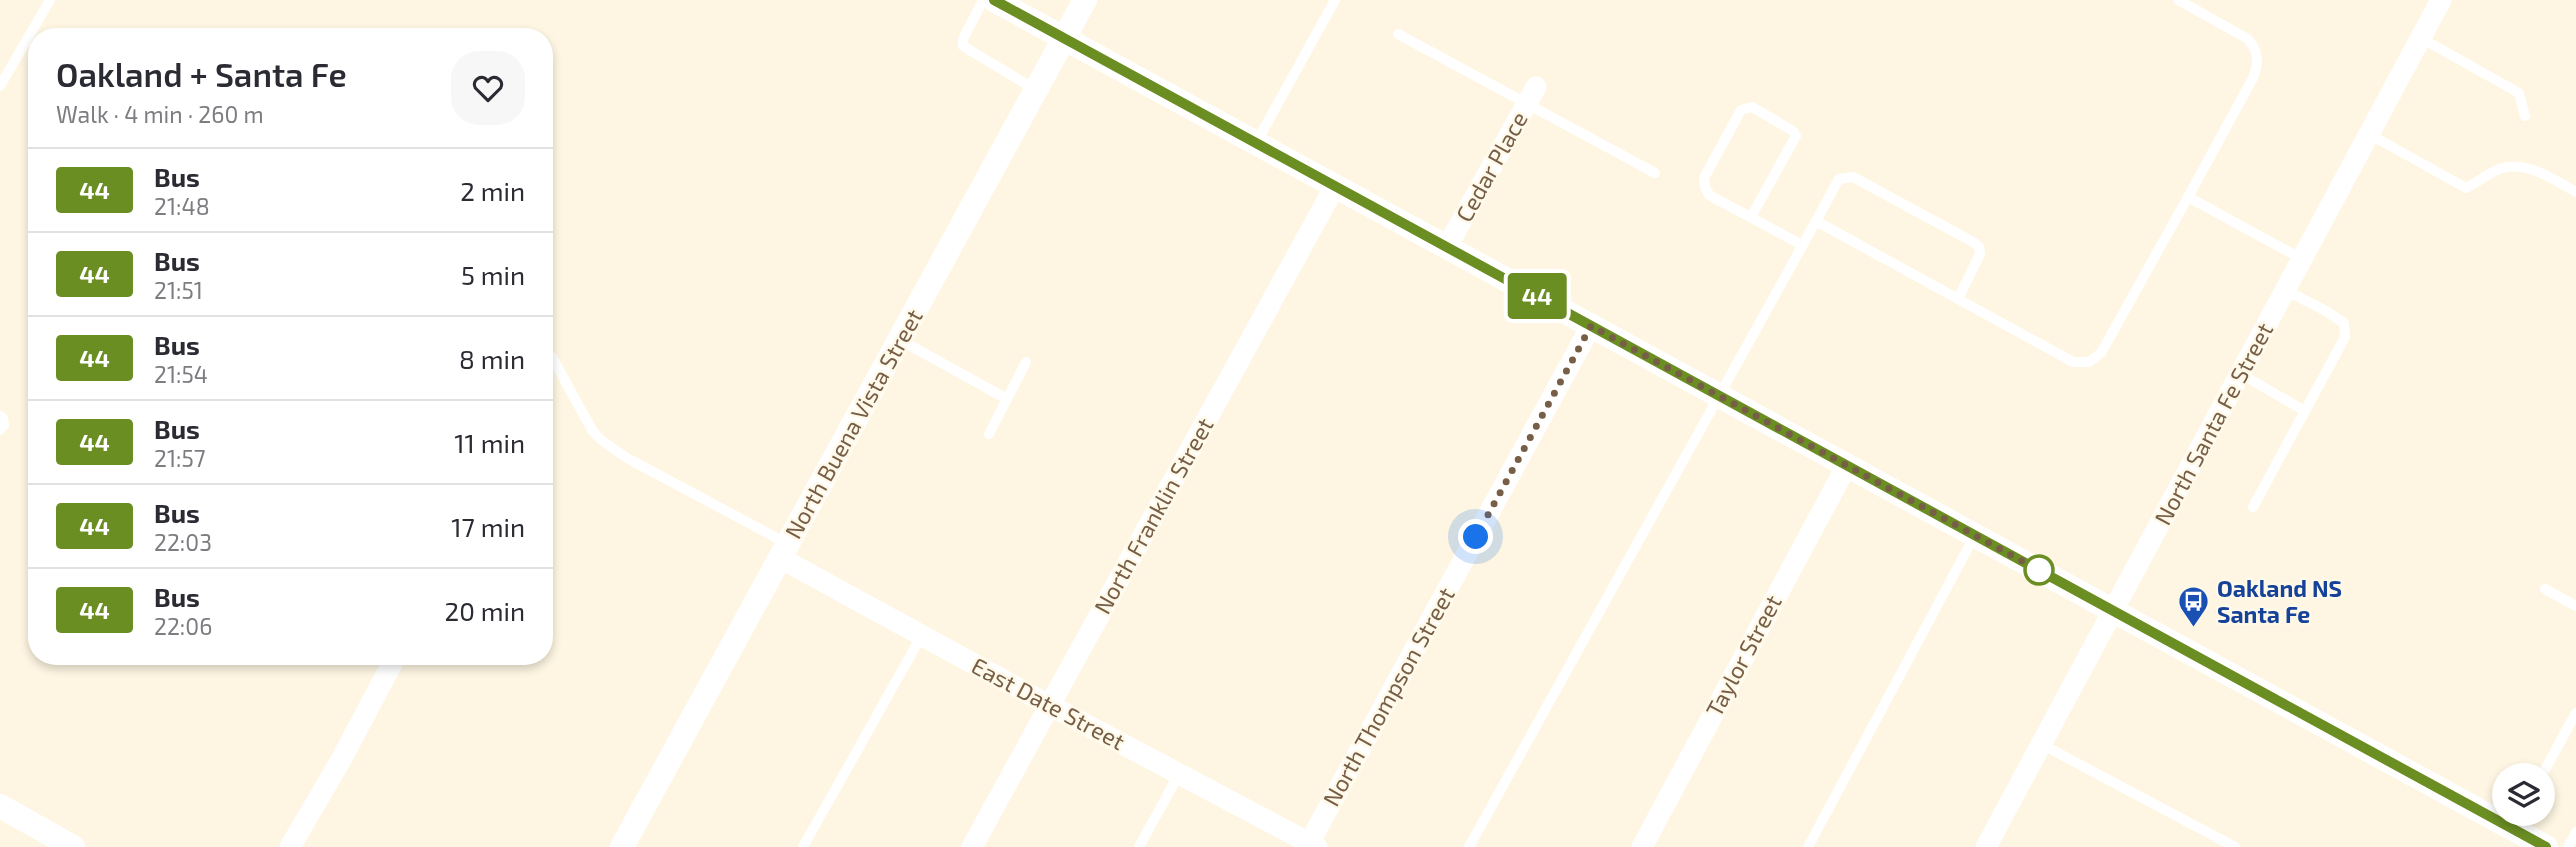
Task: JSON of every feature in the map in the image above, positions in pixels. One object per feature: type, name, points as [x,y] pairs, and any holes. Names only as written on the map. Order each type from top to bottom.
[{"type":"street","points":[[994,0],[2113,611],[2515,825],[2546,847]]},
{"type":"street","name":"North Buena Vista Street","points":[[622,847],[1085,0]]},
{"type":"street","name":"North Santa Fe Street","points":[[1986,847],[2441,0]]},
{"type":"street","name":"Cedar Place","points":[[1447,247],[1532,95]]},
{"type":"street","name":"North Franklin Street","points":[[972,847],[1335,186]]},
{"type":"street","name":"North Thompson Street","points":[[1311,846],[1591,326]]},
{"type":"street","name":"Taylor Street","points":[[1642,847],[1847,465]]},
{"type":"street","name":"East Date Street","points":[[784,551],[922,635],[1311,846]]},
{"type":"street","points":[[290,847],[342,758],[391,665]]},
{"type":"street","points":[[0,806],[74,847]]},
{"type":"lane","points":[[34,28],[50,0]]},
{"type":"lane","points":[[983,0],[963,38],[963,46],[1036,90]]},
{"type":"lane","points":[[1256,143],[1335,0]]},
{"type":"lane","points":[[1816,221],[2073,362],[2089,362],[2101,352],[2253,78],[2259,62],[2256,48],[2248,39],[2178,0]]},
{"type":"lane","points":[[1398,34],[1532,95],[1656,173]]},
{"type":"lane","points":[[0,86],[28,38]]},
{"type":"lane","points":[[2421,38],[2519,93],[2525,116]]},
{"type":"lane","points":[[1751,217],[1796,136],[1793,131],[1752,107],[1741,110],[1704,178],[1704,187],[1709,195],[1802,245]]},
{"type":"lane","points":[[2369,134],[2466,188],[2500,169],[2518,166],[2537,172],[2576,192]]},
{"type":"lane","points":[[1469,847],[1839,179],[1853,177],[1979,247],[1980,254],[1958,299]]},
{"type":"lane","points":[[2188,197],[2302,259]]},
{"type":"lane","points":[[2253,507],[2346,337],[2344,323],[2286,290]]},
{"type":"lane","points":[[900,340],[1007,399]]},
{"type":"lane","points":[[553,359],[592,430],[601,440],[784,551]]},
{"type":"lane","points":[[989,434],[1026,362]]},
{"type":"lane","points":[[2241,374],[2305,411]]},
{"type":"lane","points":[[0,416],[4,425],[0,430]]},
{"type":"lane","points":[[1808,847],[1975,535]]},
{"type":"lane","points":[[2545,589],[2576,606]]},
{"type":"lane","points":[[803,847],[922,635]]},
{"type":"lane","points":[[2549,763],[2576,713]]},
{"type":"lane","points":[[2041,744],[2235,847]]},
{"type":"lane","points":[[1139,847],[1179,774]]},
{"type":"lane","points":[[2568,847],[2576,832]]},
{"type":"bus line","name":"44","points":[[994,0],[2546,847]]},
{"type":"place","name":"Oakland NS Santa Fe","points":[[2194,629]]},
{"type":"route","points":[[1476,537],[1591,326],[2044,573],[2039,570]]}]
